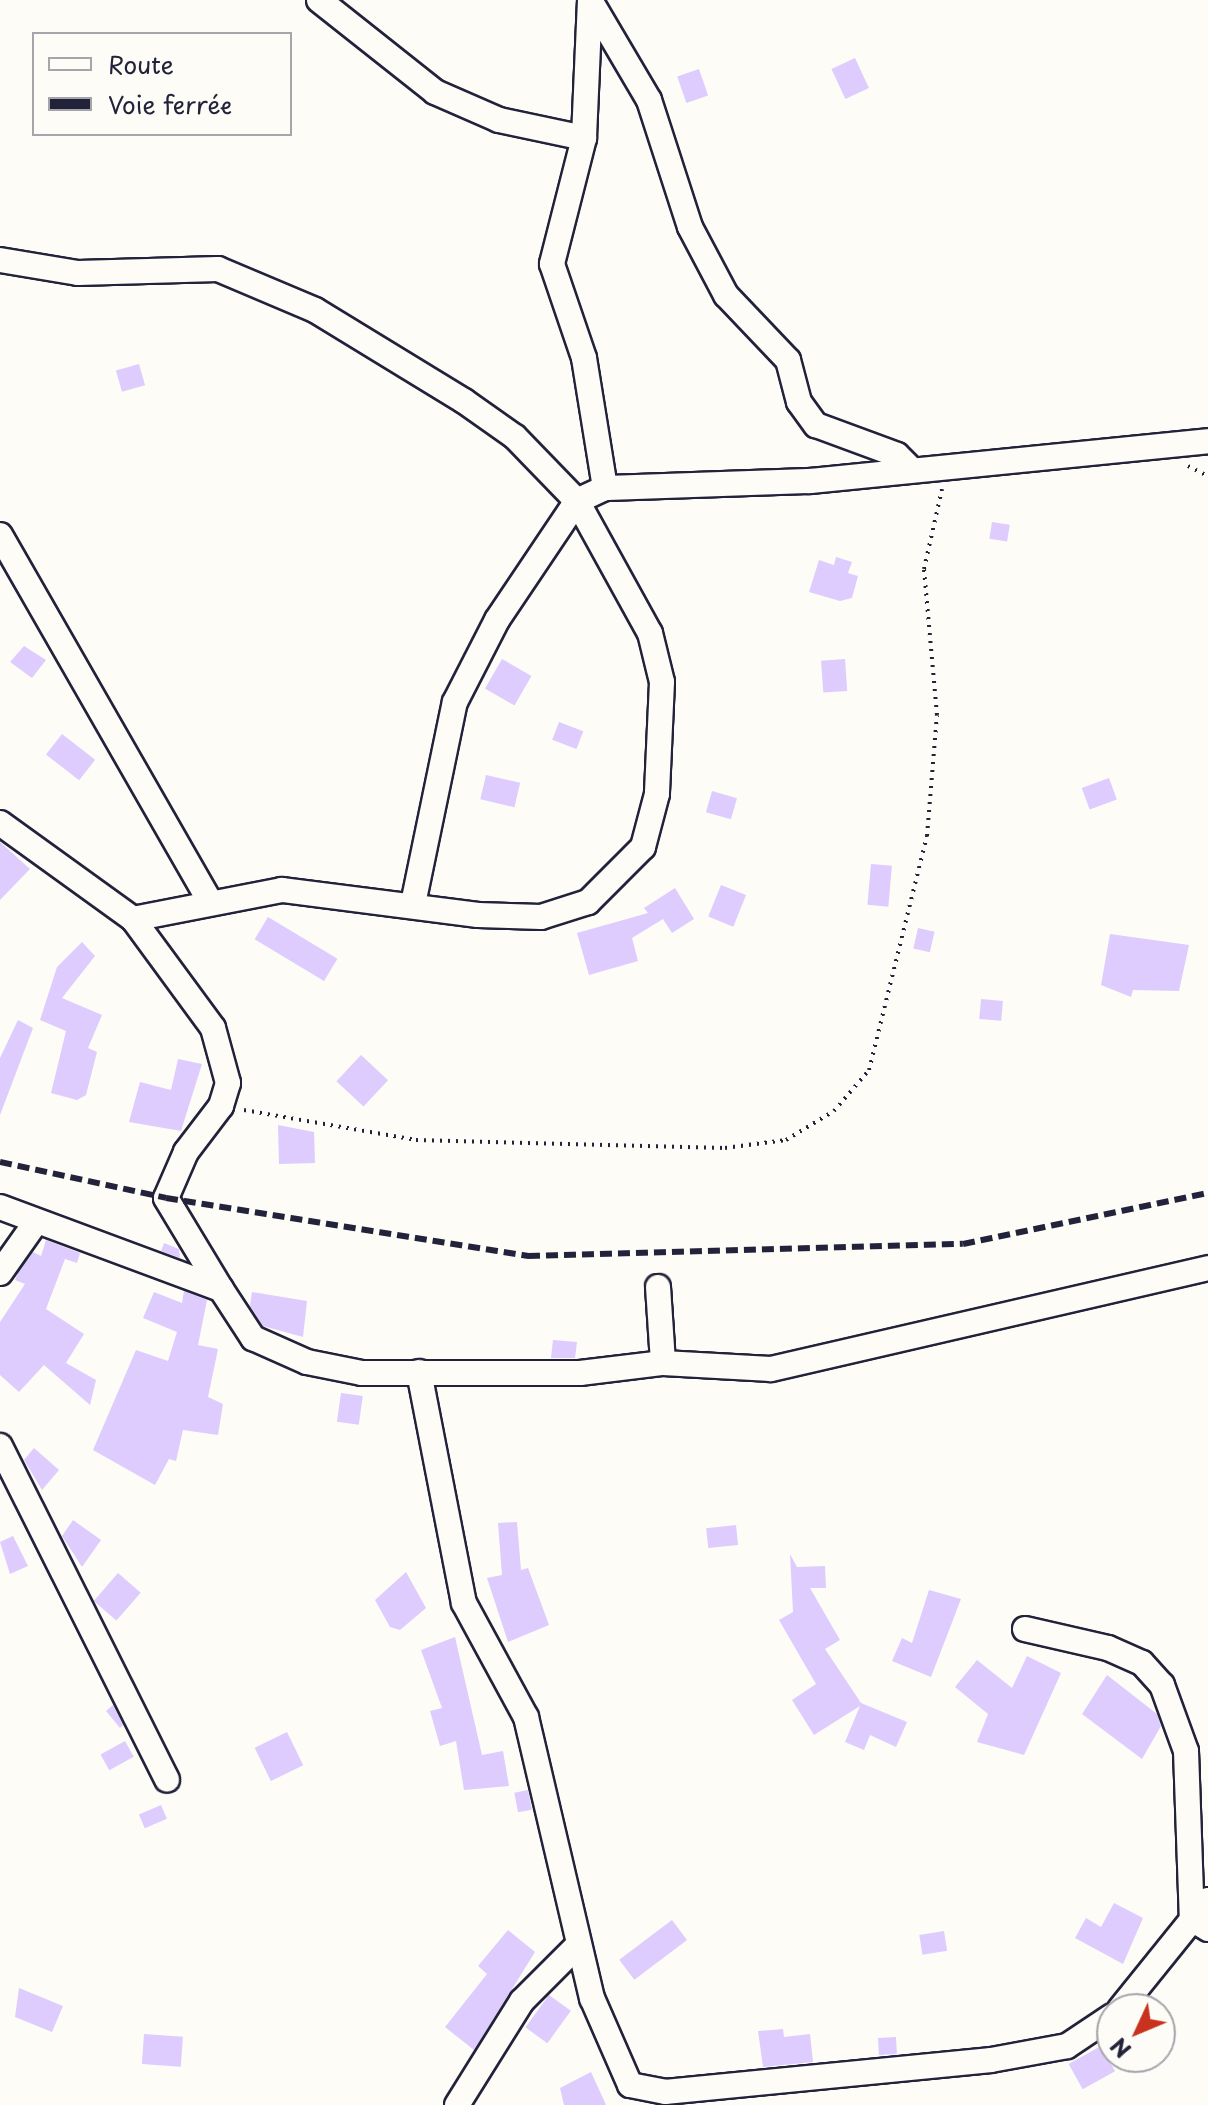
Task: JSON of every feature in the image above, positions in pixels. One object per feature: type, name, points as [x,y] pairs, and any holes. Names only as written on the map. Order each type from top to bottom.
[{"type":"street","points":[[319,0],[435,92],[499,120],[584,138]]},
{"type":"street","points":[[590,0],[584,138],[552,264],[584,358],[605,488]]},
{"type":"street","points":[[590,0],[649,100],[690,227],[726,295],[788,360],[799,402],[816,425],[897,455],[909,467]]},
{"type":"street","points":[[0,260],[78,273],[218,269],[268,287],[476,410],[515,437],[577,501],[650,633],[662,682],[657,794],[643,847],[588,902],[541,917],[282,890],[209,900],[133,919]]},
{"type":"street","points":[[413,904],[455,702],[497,620],[577,501],[605,488],[810,481],[952,463],[1161,451],[1208,441]]},
{"type":"street","points":[[0,535],[209,900]]},
{"type":"street","points":[[0,823],[133,919],[213,1028],[226,1064],[221,1106],[186,1152],[166,1198],[253,1338],[307,1362],[362,1373],[580,1373],[663,1363],[771,1369],[1208,1268]]},
{"type":"street","points":[[0,1207],[221,1289]]},
{"type":"street","points":[[0,1273],[36,1222]]},
{"type":"street","points":[[658,1287],[663,1363]]},
{"type":"street","points":[[419,1372],[464,1603],[526,1717],[568,1876],[578,1945],[619,2072],[646,2092],[991,2060],[1067,2046],[1096,2027]]},
{"type":"street","points":[[0,1446],[167,1780]]},
{"type":"street","points":[[1025,1629],[1108,1648],[1142,1663],[1162,1685],[1186,1751],[1200,1924]]},
{"type":"street","points":[[1135,1993],[1200,1924],[1208,1900]]},
{"type":"street","points":[[457,2105],[522,2001],[578,1945]]},
{"type":"path","points":[[221,1106],[416,1140],[725,1148],[786,1140],[834,1111],[869,1070],[927,836],[937,715],[924,569],[928,529],[952,463]]},
{"type":"building","points":[[855,58],[869,88],[845,99],[831,69]]},
{"type":"building","points":[[699,69],[708,95],[686,103],[677,76]]},
{"type":"building","points":[[139,364],[145,385],[122,392],[116,371]]},
{"type":"building","points":[[992,522],[1010,525],[1007,542],[989,539]]},
{"type":"building","points":[[836,557],[852,562],[848,573],[858,576],[852,598],[840,601],[809,592],[819,560],[834,565]]},
{"type":"building","points":[[24,646],[46,660],[32,678],[10,662]]},
{"type":"building","points":[[502,659],[531,676],[514,705],[485,688]]},
{"type":"building","points":[[845,659],[847,691],[823,693],[821,661]]},
{"type":"building","points":[[559,722],[583,731],[576,749],[552,740]]},
{"type":"building","points":[[62,734],[95,760],[79,780],[46,754]]},
{"type":"building","points":[[486,775],[520,783],[514,807],[480,799]]},
{"type":"building","points":[[1109,778],[1117,800],[1090,810],[1082,788]]},
{"type":"building","points":[[712,791],[737,798],[731,819],[706,812]]},
{"type":"building","points":[[0,842],[30,869],[0,900]]},
{"type":"building","points":[[871,864],[892,866],[888,907],[867,905]]},
{"type":"building","points":[[721,885],[746,895],[733,927],[708,917]]},
{"type":"building","points":[[675,888],[694,919],[672,933],[663,919],[632,938],[638,961],[589,975],[577,933],[648,913],[644,908]]},
{"type":"building","points":[[268,917],[337,959],[324,981],[255,939]]},
{"type":"building","points":[[918,928],[935,932],[930,952],[913,948]]},
{"type":"building","points":[[1110,934],[1189,945],[1179,991],[1133,990],[1131,997],[1101,985]]},
{"type":"building","points":[[82,942],[95,956],[62,998],[102,1015],[88,1048],[97,1052],[86,1095],[77,1100],[51,1093],[66,1031],[40,1020],[57,967]]},
{"type":"building","points":[[981,999],[1003,1001],[1001,1021],[979,1019]]},
{"type":"building","points":[[18,1020],[33,1028],[0,1115],[0,1058]]},
{"type":"building","points":[[361,1055],[388,1080],[364,1107],[336,1081]]},
{"type":"building","points":[[178,1059],[202,1064],[181,1131],[129,1122],[140,1082],[171,1090]]},
{"type":"building","points":[[278,1125],[314,1132],[315,1163],[279,1164]]},
{"type":"building","points":[[46,1240],[80,1253],[77,1263],[65,1259],[46,1309],[84,1334],[66,1363],[96,1380],[90,1405],[44,1365],[19,1392],[0,1375],[0,1322],[25,1284],[15,1280],[18,1273],[33,1252],[41,1256]]},
{"type":"building","points":[[164,1243],[179,1249],[180,1258],[161,1251]]},
{"type":"building","points":[[184,1291],[207,1300],[198,1345],[218,1349],[208,1397],[223,1404],[218,1435],[183,1430],[176,1461],[169,1459],[155,1485],[93,1450],[136,1350],[168,1361],[177,1332],[143,1318],[154,1292],[182,1303]]},
{"type":"building","points":[[252,1292],[307,1301],[303,1337],[263,1326],[250,1306]]},
{"type":"building","points":[[553,1340],[577,1342],[575,1358],[551,1358]]},
{"type":"building","points":[[341,1393],[363,1396],[359,1425],[337,1422]]},
{"type":"building","points":[[34,1448],[59,1470],[42,1490],[24,1460]]},
{"type":"building","points":[[73,1520],[101,1540],[82,1567],[62,1536]]},
{"type":"building","points":[[517,1522],[521,1570],[528,1568],[549,1625],[508,1642],[487,1578],[502,1575],[498,1523]]},
{"type":"building","points":[[736,1525],[738,1545],[708,1548],[706,1528]]},
{"type":"building","points":[[13,1536],[28,1566],[10,1574],[0,1542]]},
{"type":"building","points":[[790,1554],[797,1567],[825,1566],[826,1588],[810,1588],[840,1640],[825,1649],[861,1703],[907,1722],[896,1747],[870,1735],[864,1750],[845,1742],[860,1706],[814,1735],[792,1700],[816,1684],[779,1620],[793,1612]]},
{"type":"building","points":[[406,1572],[426,1608],[400,1630],[390,1627],[375,1600]]},
{"type":"building","points":[[118,1573],[141,1593],[116,1621],[94,1601]]},
{"type":"building","points":[[929,1590],[961,1599],[931,1677],[892,1661],[902,1638],[912,1643]]},
{"type":"building","points":[[455,1637],[482,1755],[503,1751],[509,1786],[464,1790],[456,1741],[440,1746],[430,1711],[442,1708],[421,1650]]},
{"type":"building","points":[[1027,1656],[1061,1673],[1024,1755],[977,1742],[988,1714],[955,1687],[977,1660],[1012,1688]]},
{"type":"building","points":[[1107,1675],[1157,1714],[1161,1726],[1142,1759],[1082,1714]]},
{"type":"building","points":[[113,1705],[123,1725],[120,1728],[106,1711]]},
{"type":"building","points":[[287,1732],[303,1765],[271,1781],[255,1748]]},
{"type":"building","points":[[125,1741],[134,1757],[109,1770],[101,1755]]},
{"type":"building","points":[[528,1790],[532,1810],[518,1812],[514,1793]]},
{"type":"building","points":[[161,1805],[167,1819],[145,1828],[139,1814]]},
{"type":"building","points":[[1114,1903],[1143,1918],[1123,1964],[1075,1938],[1086,1918],[1101,1927]]},
{"type":"building","points":[[672,1920],[687,1940],[634,1980],[619,1960]]},
{"type":"building","points":[[508,1930],[535,1952],[474,2050],[445,2027],[487,1974],[478,1966]]},
{"type":"building","points":[[944,1931],[947,1951],[922,1955],[919,1935]]},
{"type":"building","points":[[19,1988],[63,2006],[52,2032],[15,2017]]},
{"type":"building","points":[[549,1995],[571,2011],[547,2043],[525,2027]]},
{"type":"building","points":[[783,2029],[784,2037],[810,2034],[813,2062],[763,2067],[758,2031]]},
{"type":"building","points":[[144,2034],[183,2037],[181,2067],[142,2064]]},
{"type":"building","points":[[896,2037],[897,2054],[879,2055],[878,2038]]},
{"type":"building","points":[[1096,2049],[1096,2073],[1112,2073],[1083,2089],[1069,2064]]},
{"type":"building","points":[[591,2072],[606,2105],[564,2105],[560,2088]]},
{"type":"railway","points":[[0,1162],[166,1198],[528,1256],[963,1244],[1208,1193]]}]
